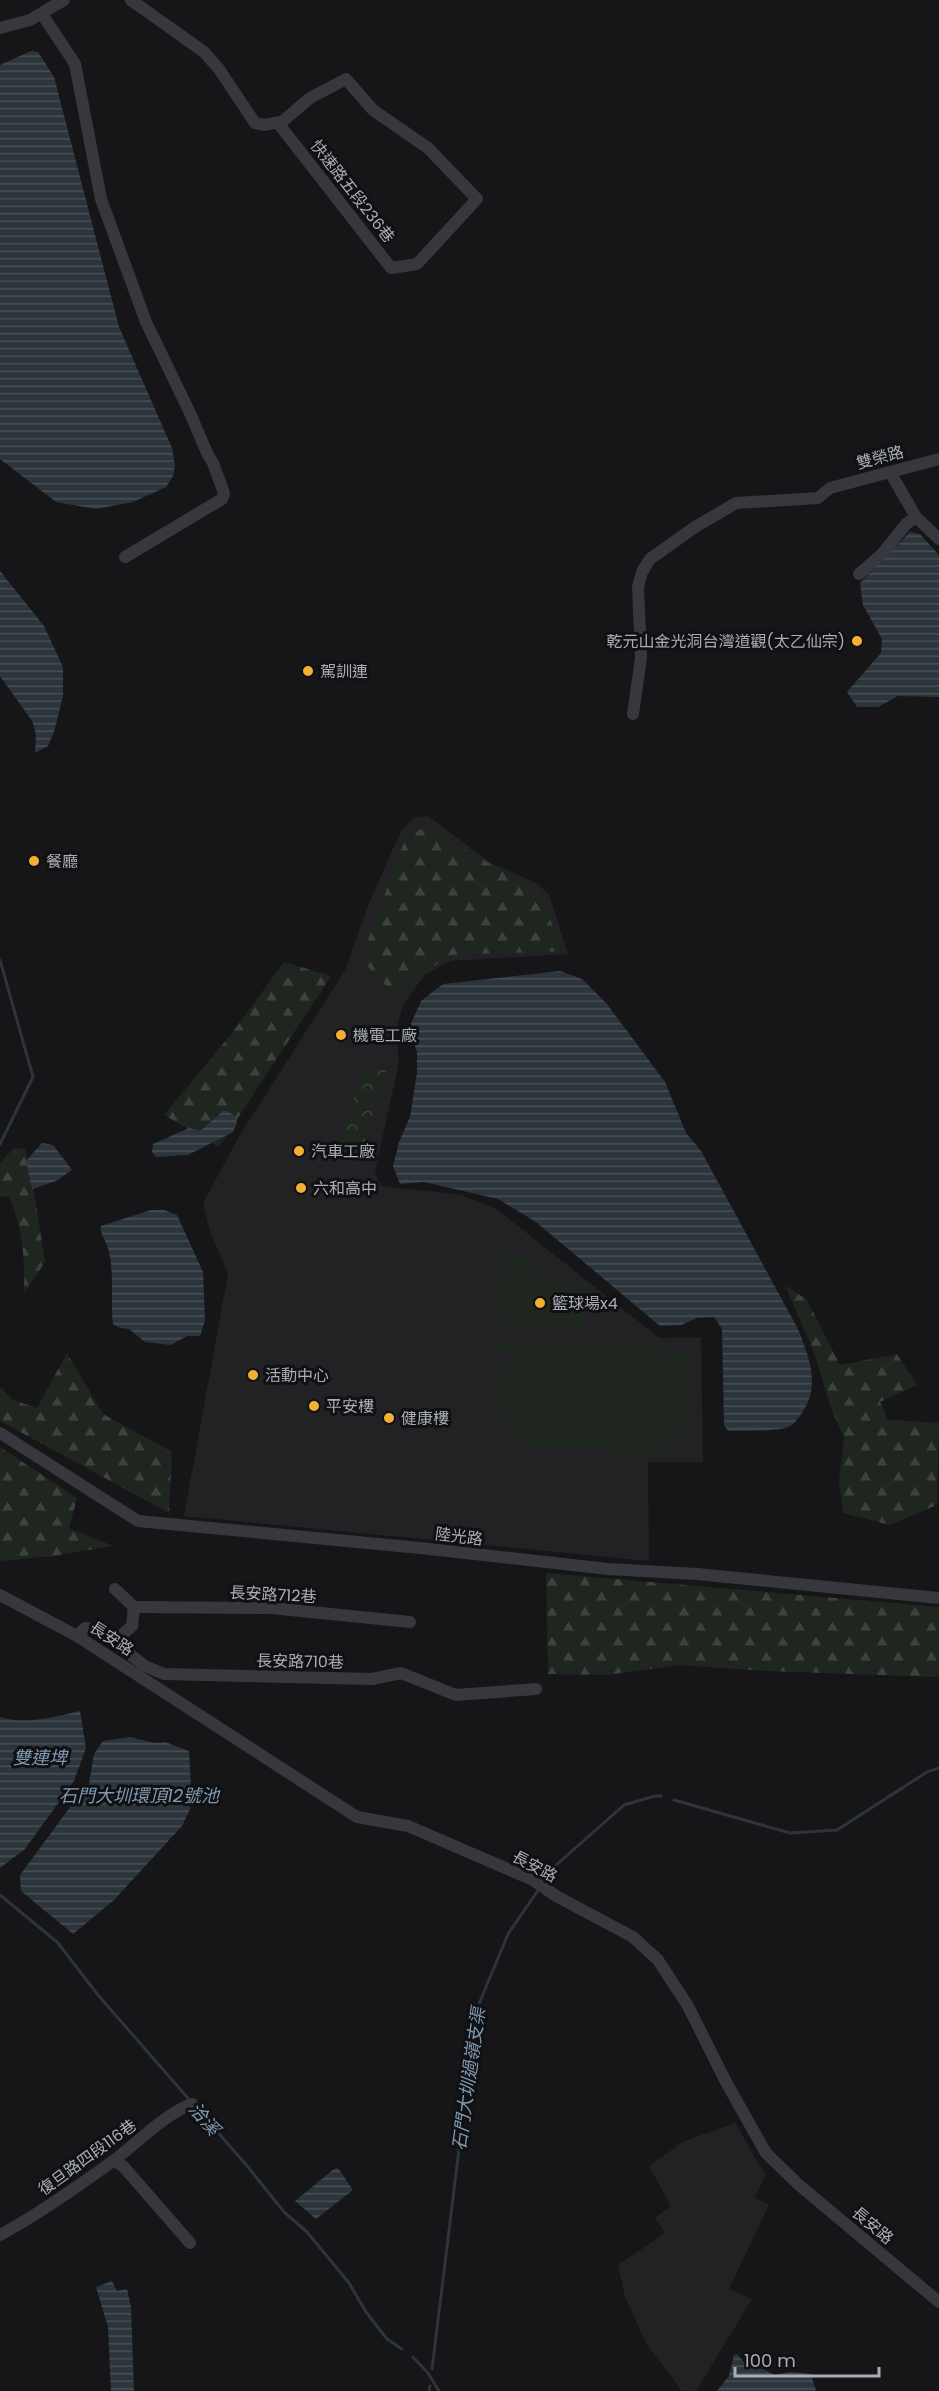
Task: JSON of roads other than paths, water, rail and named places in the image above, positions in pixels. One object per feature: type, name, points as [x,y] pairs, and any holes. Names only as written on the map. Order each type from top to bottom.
[{"type":"street","points":[[0,28],[30,21],[64,0]]},
{"type":"street","points":[[131,0],[204,52],[219,69],[255,123],[264,125],[278,123]]},
{"type":"street","points":[[42,14],[75,64],[101,199],[147,322],[213,463],[224,493],[222,499],[125,557]]},
{"type":"street","name":"快速路五段236巷","points":[[346,79],[373,110],[428,148],[477,199],[417,264],[391,268],[278,123],[310,98],[346,79]]},
{"type":"street","name":"雙榮路","points":[[633,714],[641,658],[638,586],[642,572],[650,559],[695,527],[736,503],[818,498],[830,488],[939,459]]},
{"type":"street","points":[[890,472],[916,517],[939,539]]},
{"type":"street","points":[[859,574],[882,554],[906,524],[916,517]]},
{"type":"street","name":"陸光路","points":[[0,1433],[138,1521],[608,1569],[939,1598]]},
{"type":"street","points":[[78,1636],[85,1628],[102,1630],[118,1638],[132,1626],[134,1607],[115,1589]]},
{"type":"street","name":"長安路","points":[[0,1595],[78,1636],[357,1817],[408,1826],[532,1880],[552,1894],[633,1937],[658,1960],[688,2006],[726,2082],[766,2153],[798,2185],[939,2302]]},
{"type":"street","name":"長安路712巷","points":[[134,1607],[271,1608],[410,1622]]},
{"type":"street","name":"長安路710巷","points":[[118,1638],[123,1649],[145,1666],[164,1674],[372,1679],[401,1673],[456,1695],[536,1689]]},
{"type":"street","name":"復旦路四段116巷","points":[[0,2235],[49,2205],[113,2161],[167,2119],[192,2104]]},
{"type":"street","points":[[113,2161],[123,2166],[190,2243]]},
{"type":"water","points":[[31,51],[38,52],[54,77],[119,327],[172,448],[175,466],[173,476],[166,487],[133,502],[96,509],[56,502],[0,459],[0,65]]},
{"type":"water","points":[[910,532],[920,534],[939,555],[939,697],[898,696],[878,707],[857,707],[847,692],[881,653],[882,639],[863,605],[860,583]]},
{"type":"water","points":[[0,571],[44,626],[63,667],[63,696],[54,732],[48,746],[35,753],[36,734],[32,721],[0,676]]},
{"type":"water","points":[[560,971],[582,979],[607,1004],[665,1082],[686,1133],[701,1151],[798,1329],[809,1360],[812,1382],[808,1402],[799,1418],[790,1426],[771,1430],[728,1431],[724,1425],[722,1329],[714,1317],[697,1318],[681,1325],[660,1326],[536,1222],[498,1199],[424,1182],[400,1184],[393,1166],[399,1142],[410,1117],[417,1073],[417,1052],[409,1028],[421,1001],[443,984]]},
{"type":"water","points":[[223,1111],[235,1116],[237,1123],[233,1132],[188,1155],[156,1157],[152,1152],[153,1144],[189,1128],[200,1131]]},
{"type":"water","points":[[42,1143],[53,1145],[72,1170],[56,1181],[32,1189],[26,1161]]},
{"type":"water","points":[[151,1210],[164,1210],[177,1215],[203,1272],[205,1320],[200,1336],[187,1336],[171,1345],[145,1342],[129,1329],[113,1324],[111,1267],[101,1226]]},
{"type":"water","name":"雙連埤","points":[[80,1711],[86,1748],[74,1781],[25,1849],[0,1868],[0,1717],[29,1720]]},
{"type":"water","name":"石門大圳環頂12號池","points":[[130,1737],[155,1743],[165,1742],[189,1751],[192,1805],[182,1826],[114,1900],[73,1934],[21,1891],[20,1875],[89,1784],[94,1754],[103,1741]]},
{"type":"water","points":[[338,2168],[353,2190],[316,2219],[295,2201]]},
{"type":"water","points":[[112,2281],[117,2291],[127,2289],[131,2307],[134,2391],[111,2391],[108,2327],[96,2287]]},
{"type":"water","points":[[737,2354],[748,2367],[763,2369],[775,2375],[790,2372],[811,2374],[816,2391],[717,2391],[729,2376],[734,2355]]},
{"type":"waterway","points":[[0,960],[33,1077],[0,1144]]},
{"type":"waterway","name":"石門大圳過嶺支渠","points":[[674,1800],[790,1833],[837,1830],[927,1772],[939,1768]]},
{"type":"waterway","name":"石門大圳過嶺支渠","points":[[543,1883],[555,1866],[624,1805],[661,1796]]},
{"type":"waterway","name":"石門大圳過嶺支渠","points":[[432,2369],[476,2011],[508,1934],[539,1889]]},
{"type":"waterway","name":"洽溪","points":[[0,1895],[57,1942],[98,1995],[248,2167],[284,2212],[307,2232],[349,2283],[366,2312],[387,2339],[402,2349]]},
{"type":"waterway","name":"洽溪","points":[[413,2357],[428,2373],[439,2391]]},
{"type":"waterway","name":"石門大圳過嶺支渠","points":[[429,2391],[430,2386]]},
{"type":"place","name":"乾元山金光洞台灣道觀(太乙仙宗)","points":[[857,641]]},
{"type":"place","name":"駕訓連","points":[[308,671]]},
{"type":"place","name":"餐廳","points":[[34,861]]},
{"type":"place","name":"機電工廠","points":[[341,1035]]},
{"type":"place","name":"汽車工廠","points":[[299,1151]]},
{"type":"place","name":"六和高中","points":[[301,1188]]},
{"type":"place","name":"籃球場x4","points":[[540,1303]]},
{"type":"place","name":"活動中心","points":[[253,1375]]},
{"type":"place","name":"平安樓","points":[[314,1406]]},
{"type":"place","name":"健康樓","points":[[389,1418]]}]
